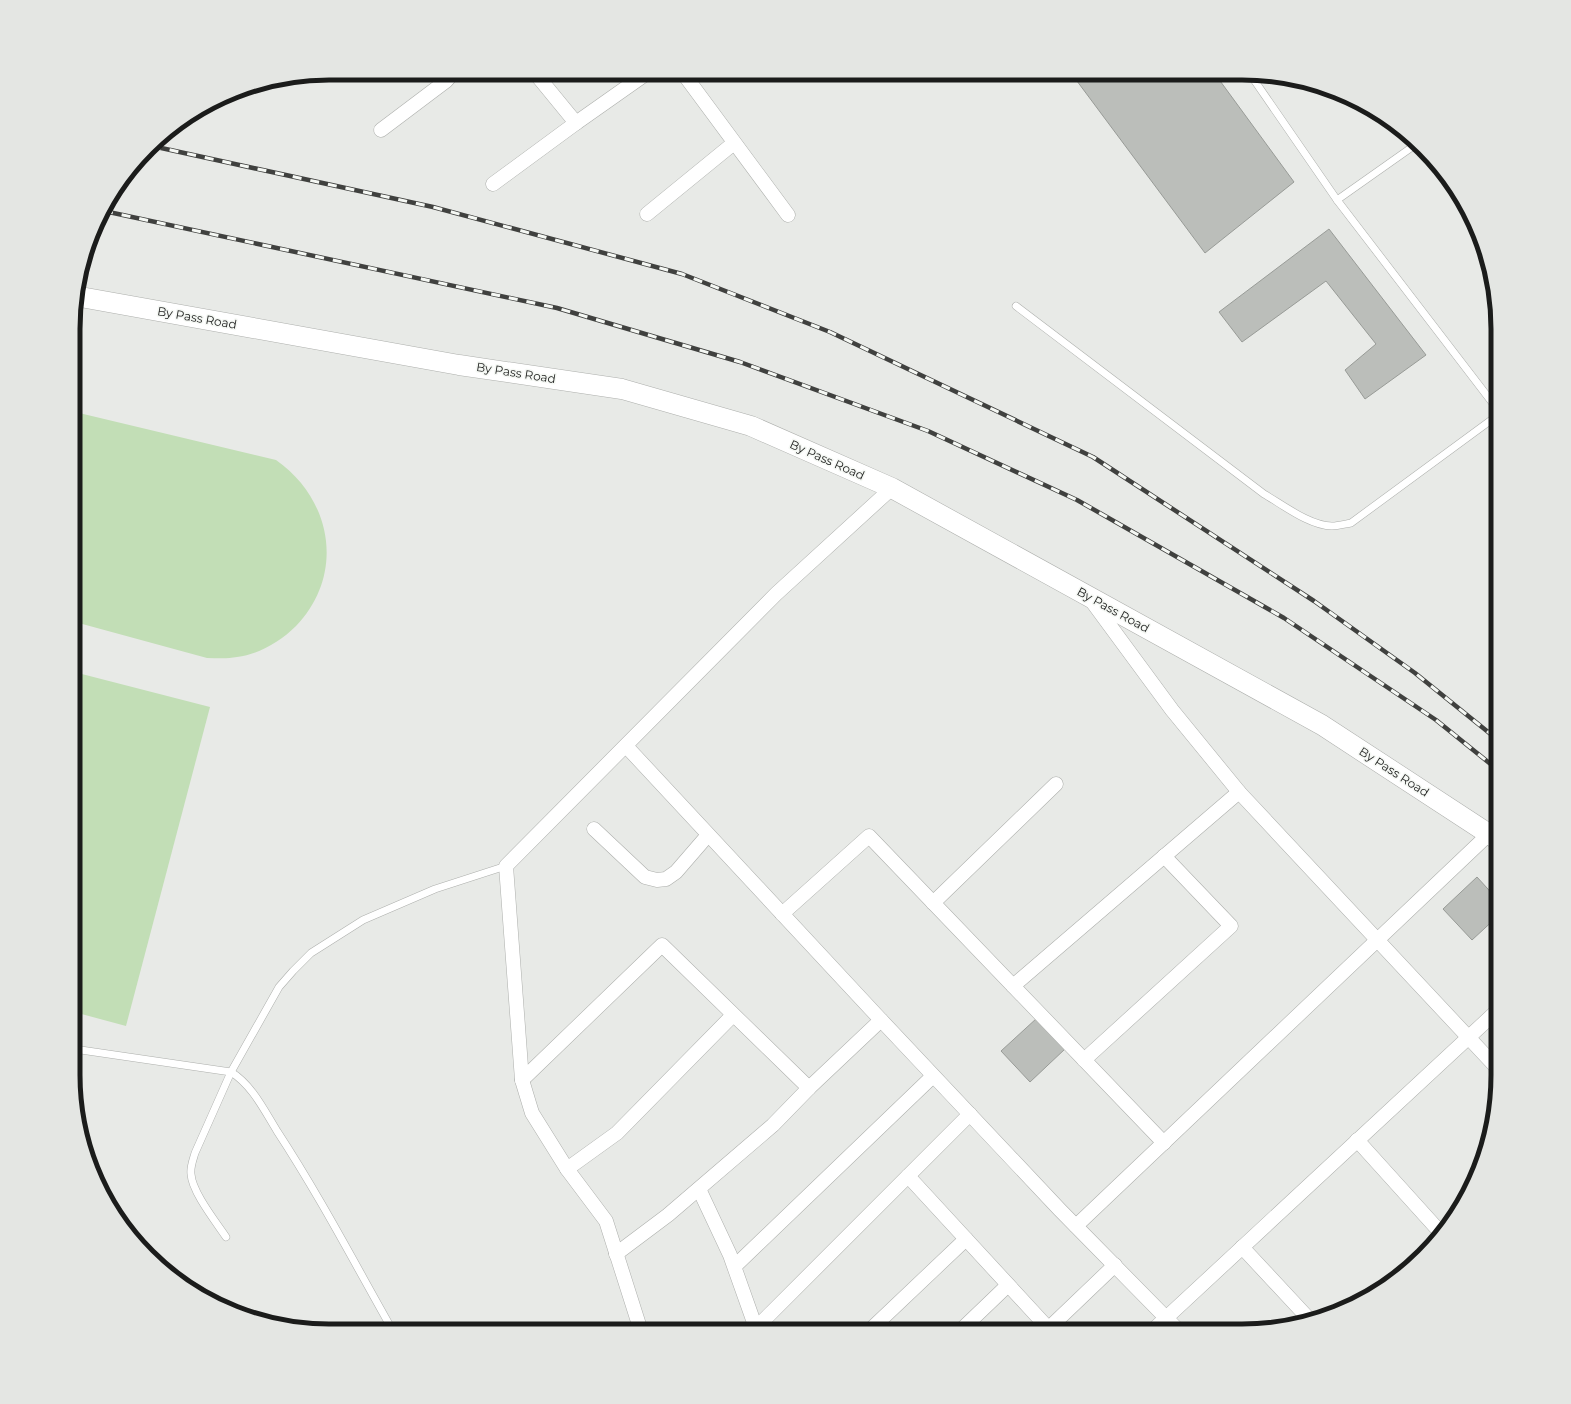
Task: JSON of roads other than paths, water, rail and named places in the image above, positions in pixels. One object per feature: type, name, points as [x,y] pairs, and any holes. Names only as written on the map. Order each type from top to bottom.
[{"type":"street","points":[[381,130],[447,80]]},
{"type":"street","points":[[541,80],[576,124]]},
{"type":"street","points":[[493,184],[637,80]]},
{"type":"street","points":[[688,80],[788,215]]},
{"type":"street","points":[[647,214],[734,143]]},
{"type":"street","name":"By Pass Road","points":[[82,297],[459,364],[622,389],[751,426],[892,488],[1322,725],[1491,835]]},
{"type":"street","points":[[639,1324],[606,1221],[567,1169],[532,1113],[522,1080],[506,866],[776,594],[892,488]]},
{"type":"street","points":[[1089,597],[1172,710],[1239,792],[1491,1062]]},
{"type":"street","points":[[626,746],[880,1020],[1076,1226],[1172,1324]]},
{"type":"street","points":[[933,903],[1056,784]]},
{"type":"street","points":[[1013,986],[1239,792]]},
{"type":"street","points":[[594,828],[645,877],[657,880],[666,878],[676,872],[708,835]]},
{"type":"street","points":[[782,914],[869,836],[1164,1143]]},
{"type":"street","points":[[1076,1226],[1377,941],[1491,840]]},
{"type":"street","points":[[1084,1060],[1231,926],[1164,856]]},
{"type":"street","points":[[522,1080],[662,945],[809,1088]]},
{"type":"street","points":[[567,1169],[617,1133],[733,1015]]},
{"type":"street","points":[[1159,1324],[1491,1016]]},
{"type":"street","points":[[616,1254],[668,1215],[773,1125],[880,1020]]},
{"type":"street","points":[[734,1266],[933,1076]]},
{"type":"street","points":[[762,1324],[970,1114]]},
{"type":"street","points":[[1357,1140],[1438,1229]]},
{"type":"street","points":[[908,1176],[1043,1324]]},
{"type":"street","points":[[699,1189],[734,1266],[755,1324]]},
{"type":"street","points":[[876,1324],[966,1239]]},
{"type":"street","points":[[1242,1247],[1306,1316]]},
{"type":"street","points":[[1052,1324],[1115,1265]]},
{"type":"street","points":[[967,1324],[1008,1285]]},
{"type":"lane","points":[[1255,81],[1337,200],[1491,401]]},
{"type":"lane","points":[[1337,200],[1412,147]]},
{"type":"lane","points":[[1016,306],[1264,494],[1294,512],[1315,522],[1332,526],[1351,523],[1491,420]]},
{"type":"lane","points":[[226,1237],[196,1191],[190,1175],[195,1153],[231,1072],[279,987],[311,953],[363,920],[435,889],[506,866]]},
{"type":"lane","points":[[80,1050],[231,1072],[247,1084],[304,1172],[389,1324]]},
{"type":"railway","points":[[159,148],[433,207],[682,274],[830,332],[1093,457],[1314,601],[1415,673],[1491,734]]},
{"type":"railway","points":[[109,212],[557,308],[740,362],[928,431],[1077,500],[1284,618],[1436,720],[1491,764]]}]
